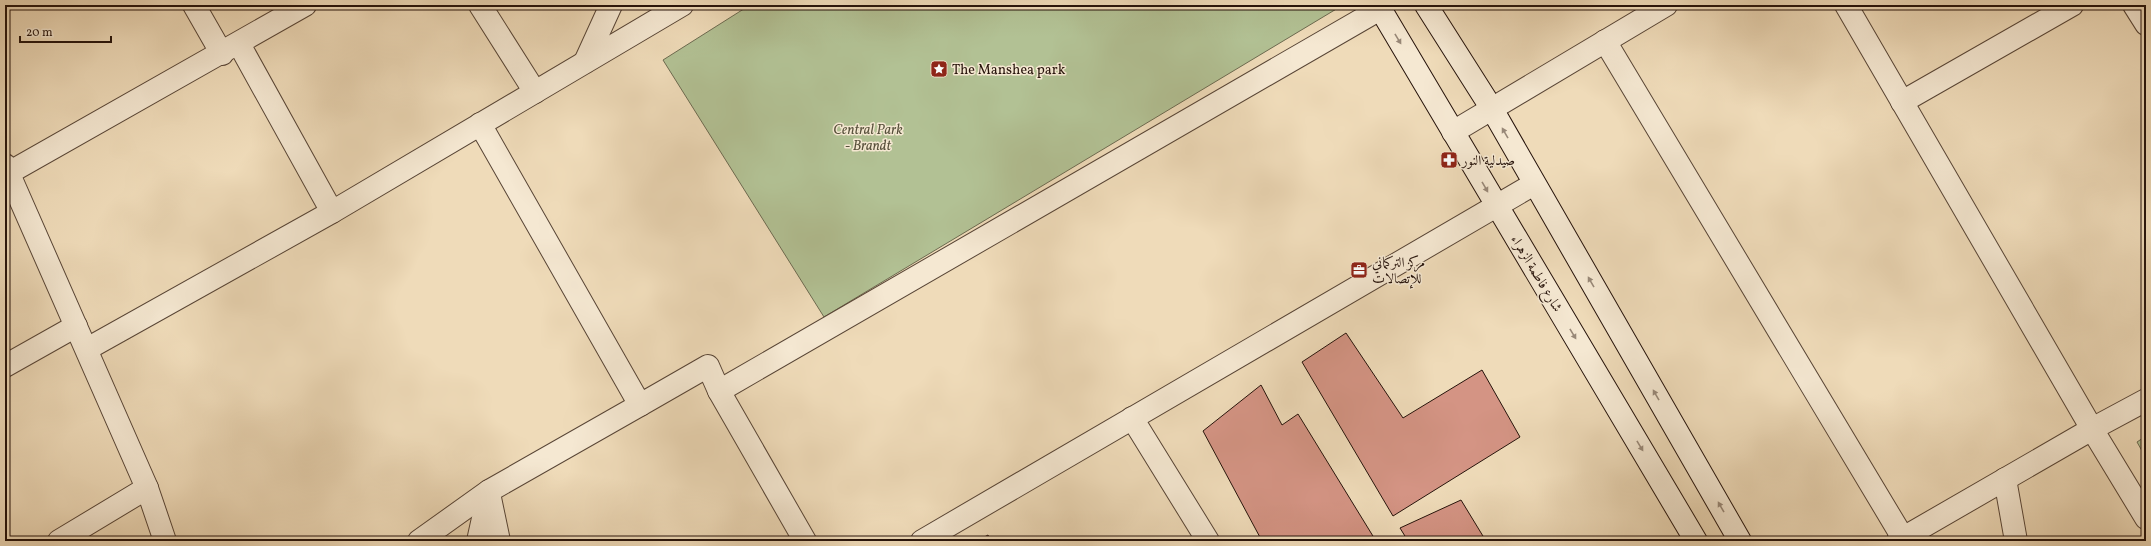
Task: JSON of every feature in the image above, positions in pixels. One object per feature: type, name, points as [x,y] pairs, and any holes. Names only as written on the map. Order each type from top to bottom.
[{"type":"street","points":[[194,5],[230,49],[332,212]]},
{"type":"street","points":[[165,541],[147,488],[87,349],[6,171],[230,49],[305,5]]},
{"type":"street","points":[[480,5],[535,92]]},
{"type":"street","points":[[585,62],[612,5]]},
{"type":"street","points":[[87,349],[332,212],[682,5]]},
{"type":"street","points":[[1426,5],[1492,109],[1740,541]]},
{"type":"street","points":[[1453,132],[1666,5]]},
{"type":"street","points":[[1846,5],[2092,429],[2146,518]]},
{"type":"street","points":[[1902,102],[2072,5]]},
{"type":"street","points":[[2134,5],[2146,24]]},
{"type":"street","points":[[720,391],[1379,7]]},
{"type":"street","name":"شارع فاطمة الزهراء","points":[[1379,7],[1696,541]]},
{"type":"street","points":[[1606,41],[1900,540],[2092,429],[2146,400]]},
{"type":"street","points":[[480,124],[640,405]]},
{"type":"street","points":[[922,541],[1534,184]]},
{"type":"street","points":[[5,366],[76,326]]},
{"type":"street","points":[[419,541],[489,491],[708,366],[720,391],[805,541]]},
{"type":"street","points":[[1132,418],[1208,541]]},
{"type":"street","points":[[2005,479],[2016,541]]},
{"type":"street","points":[[59,541],[147,488]]},
{"type":"street","points":[[478,541],[489,491]]},
{"type":"street","points":[[489,491],[499,541]]},
{"type":"green space","name":"Central Park - Brandt","points":[[750,5],[1343,5],[824,317],[663,60]]},
{"type":"green space","points":[[2146,436],[2146,458],[2137,442]]},
{"type":"building","points":[[1346,333],[1403,418],[1482,370],[1520,437],[1393,516],[1302,362]]},
{"type":"building","points":[[1261,385],[1282,425],[1298,414],[1376,541],[1262,541],[1203,431]]},
{"type":"building","points":[[1461,500],[1486,541],[1408,541],[1400,528]]},
{"type":"building","points":[[988,535],[991,541],[977,541]]},
{"type":"place","name":"The Manshea park","points":[[939,69]]},
{"type":"place","name":"صيدلية النور","points":[[1449,160]]},
{"type":"place","name":"مركز التركماني للإتصالات","points":[[1359,270]]}]
